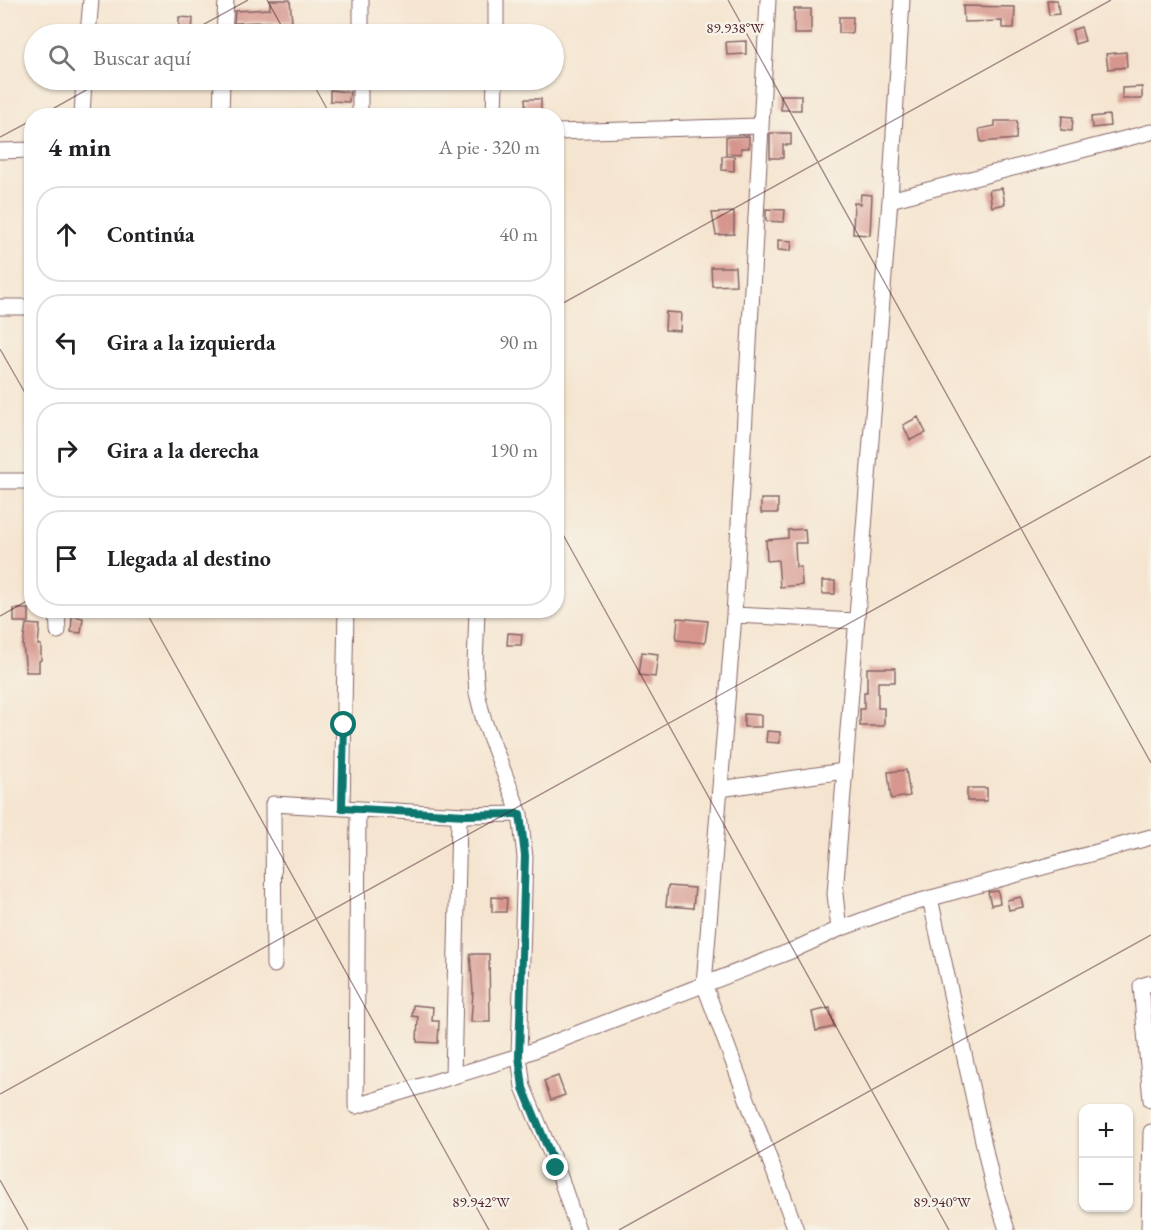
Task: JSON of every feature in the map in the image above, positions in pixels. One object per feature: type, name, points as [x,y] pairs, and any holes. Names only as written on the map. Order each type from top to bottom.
[{"type":"street","points":[[89,24],[91,0]]},
{"type":"street","points":[[225,24],[226,0]]},
{"type":"street","points":[[361,0],[361,24]]},
{"type":"street","points":[[496,0],[496,24]]},
{"type":"street","points":[[768,0],[734,615],[704,984],[796,1230]]},
{"type":"street","points":[[839,929],[835,894],[890,200],[902,0]]},
{"type":"street","points":[[82,108],[83,90]]},
{"type":"street","points":[[221,108],[222,90]]},
{"type":"street","points":[[360,90],[360,108]]},
{"type":"street","points":[[494,108],[495,90]]},
{"type":"street","points":[[564,132],[760,126]]},
{"type":"street","points":[[890,200],[1151,132]]},
{"type":"street","points":[[0,151],[24,150]]},
{"type":"street","points":[[0,307],[24,307]]},
{"type":"street","points":[[0,481],[24,481]]},
{"type":"street","points":[[734,615],[856,621]]},
{"type":"street","points":[[57,618],[58,631]]},
{"type":"street","points":[[342,808],[346,618]]},
{"type":"street","points":[[477,618],[475,666],[477,693],[484,721],[520,814],[525,856],[519,1056],[523,1088],[556,1168],[578,1230]]},
{"type":"street","points":[[720,789],[844,771]]},
{"type":"street","points":[[274,965],[273,804],[465,815],[520,814]]},
{"type":"street","points":[[358,809],[356,1106],[519,1056],[790,951],[839,929],[930,898],[1151,837]]},
{"type":"street","points":[[453,1076],[459,820],[465,815]]},
{"type":"street","points":[[930,898],[992,1182],[1007,1230]]},
{"type":"street","points":[[1151,983],[1141,986],[1151,1100]]},
{"type":"street","points":[[1149,1230],[1151,1132]]},
{"type":"building","points":[[270,0],[290,0],[292,21],[234,23],[235,11],[270,9]]},
{"type":"building","points":[[1047,0],[1057,0],[1059,14],[1049,15]]},
{"type":"building","points":[[963,6],[1015,7],[1014,28],[1002,28],[1002,21],[964,22]]},
{"type":"building","points":[[794,9],[811,9],[811,34],[794,34]]},
{"type":"building","points":[[179,17],[193,18],[193,24],[179,24]]},
{"type":"building","points":[[839,17],[853,17],[852,33],[839,33]]},
{"type":"building","points":[[1081,27],[1085,41],[1075,44],[1072,30]]},
{"type":"building","points":[[746,41],[746,54],[727,55],[726,42]]},
{"type":"building","points":[[1126,52],[1127,67],[1108,69],[1106,54]]},
{"type":"building","points":[[1142,87],[1142,99],[1122,99],[1122,88]]},
{"type":"building","points":[[330,90],[350,92],[349,102],[330,101]]},
{"type":"building","points":[[781,95],[801,95],[801,110],[781,110]]},
{"type":"building","points":[[525,99],[541,99],[541,108],[526,108]]},
{"type":"building","points":[[1109,115],[1110,126],[1092,128],[1091,117]]},
{"type":"building","points":[[1062,116],[1073,117],[1072,131],[1061,130]]},
{"type":"building","points":[[995,121],[1017,121],[1016,139],[981,142],[979,129],[995,126]]},
{"type":"building","points":[[770,133],[791,133],[791,145],[783,145],[783,158],[770,158]]},
{"type":"building","points":[[749,136],[749,148],[741,148],[741,154],[726,153],[726,137]]},
{"type":"building","points":[[722,156],[734,156],[734,171],[722,170]]},
{"type":"building","points":[[1002,188],[1005,204],[992,207],[989,190]]},
{"type":"building","points":[[861,194],[872,195],[870,235],[853,234],[854,203],[860,204]]},
{"type":"building","points":[[766,209],[785,210],[784,222],[766,221]]},
{"type":"building","points":[[734,212],[734,234],[716,235],[712,213]]},
{"type":"building","points":[[778,240],[792,241],[791,251],[778,250]]},
{"type":"building","points":[[711,267],[735,267],[736,285],[712,286]]},
{"type":"building","points":[[666,312],[681,313],[680,331],[665,330]]},
{"type":"building","points":[[918,417],[926,433],[910,440],[903,425]]},
{"type":"building","points":[[761,499],[778,499],[778,513],[761,513]]},
{"type":"building","points":[[805,529],[806,543],[795,543],[796,567],[801,567],[802,585],[780,587],[778,560],[767,561],[766,540],[788,538],[788,530]]},
{"type":"building","points":[[822,581],[835,581],[835,594],[822,594]]},
{"type":"building","points":[[14,609],[24,609],[24,618],[29,618],[29,622],[14,622]]},
{"type":"building","points":[[72,618],[83,618],[81,633],[71,632]]},
{"type":"building","points":[[678,618],[708,621],[705,643],[676,640]]},
{"type":"building","points":[[26,624],[40,625],[39,672],[26,672],[23,645]]},
{"type":"building","points":[[508,633],[522,634],[521,645],[507,645]]},
{"type":"building","points":[[642,652],[658,654],[655,677],[639,675]]},
{"type":"building","points":[[867,668],[895,668],[895,682],[878,682],[878,708],[884,708],[884,726],[860,726],[860,709],[864,709],[864,692],[867,692]]},
{"type":"building","points":[[744,714],[761,715],[761,727],[744,727]]},
{"type":"building","points":[[767,731],[780,732],[780,743],[766,742]]},
{"type":"building","points":[[906,770],[910,796],[891,799],[888,772]]},
{"type":"building","points":[[967,788],[987,788],[987,801],[967,801]]},
{"type":"building","points":[[668,886],[695,888],[693,908],[666,906]]},
{"type":"building","points":[[998,891],[1000,903],[991,905],[988,892]]},
{"type":"building","points":[[492,897],[507,898],[506,912],[492,912]]},
{"type":"building","points":[[1021,897],[1023,907],[1009,910],[1007,900]]},
{"type":"building","points":[[470,954],[489,954],[490,1022],[471,1022],[473,992]]},
{"type":"building","points":[[413,1005],[433,1007],[432,1021],[439,1021],[438,1043],[417,1042],[418,1017],[412,1016]]},
{"type":"building","points":[[830,1008],[834,1027],[816,1031],[812,1012]]},
{"type":"building","points":[[558,1076],[565,1095],[551,1100],[544,1081]]},
{"type":"route","points":[[344,725],[342,808],[465,815],[520,814],[525,856],[519,1056],[523,1088],[556,1168]]}]
